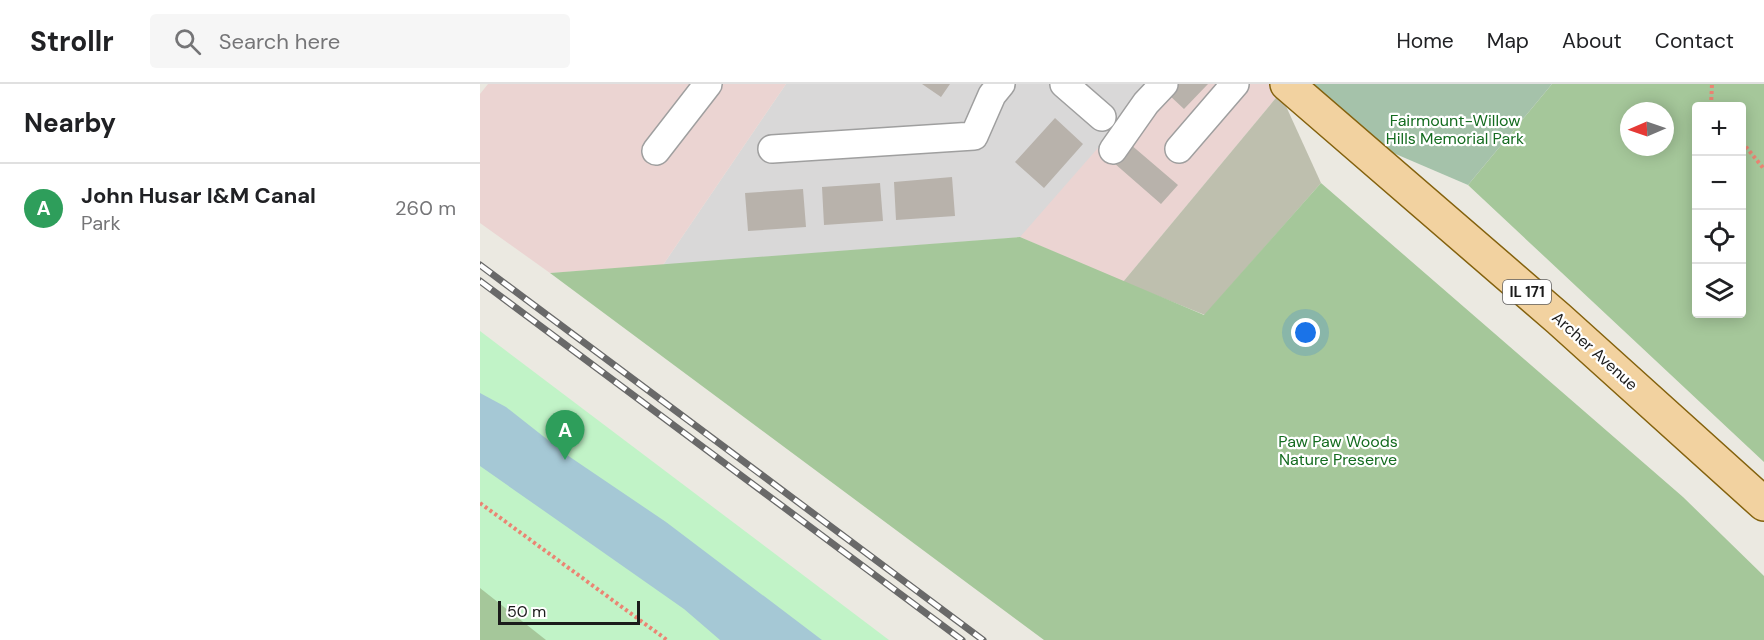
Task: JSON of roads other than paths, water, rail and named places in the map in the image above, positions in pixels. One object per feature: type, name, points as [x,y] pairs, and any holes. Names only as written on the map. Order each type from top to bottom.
[{"type":"main road","name":"Archer Avenue","points":[[1287,84],[1559,319],[1764,504]]},
{"type":"street","points":[[656,151],[708,84]]},
{"type":"street","points":[[772,150],[974,136],[992,95],[1001,84]]},
{"type":"street","points":[[1064,84],[1102,117]]},
{"type":"street","points":[[1113,150],[1146,103],[1164,84]]},
{"type":"street","points":[[1179,149],[1235,84]]},
{"type":"water","points":[[480,393],[506,407],[567,455],[666,522],[822,640],[720,640],[684,609],[480,466]]},
{"type":"railway","points":[[480,265],[983,640]]},
{"type":"railway","points":[[480,281],[962,640]]},
{"type":"place","name":"John Husar I&M Canal","points":[[565,460]]},
{"type":"park label","name":"Fairmount-Willow Hills Memorial Park","points":[[1455,129]]},
{"type":"park label","name":"Paw Paw Woods Nature Preserve","points":[[1338,450]]}]
